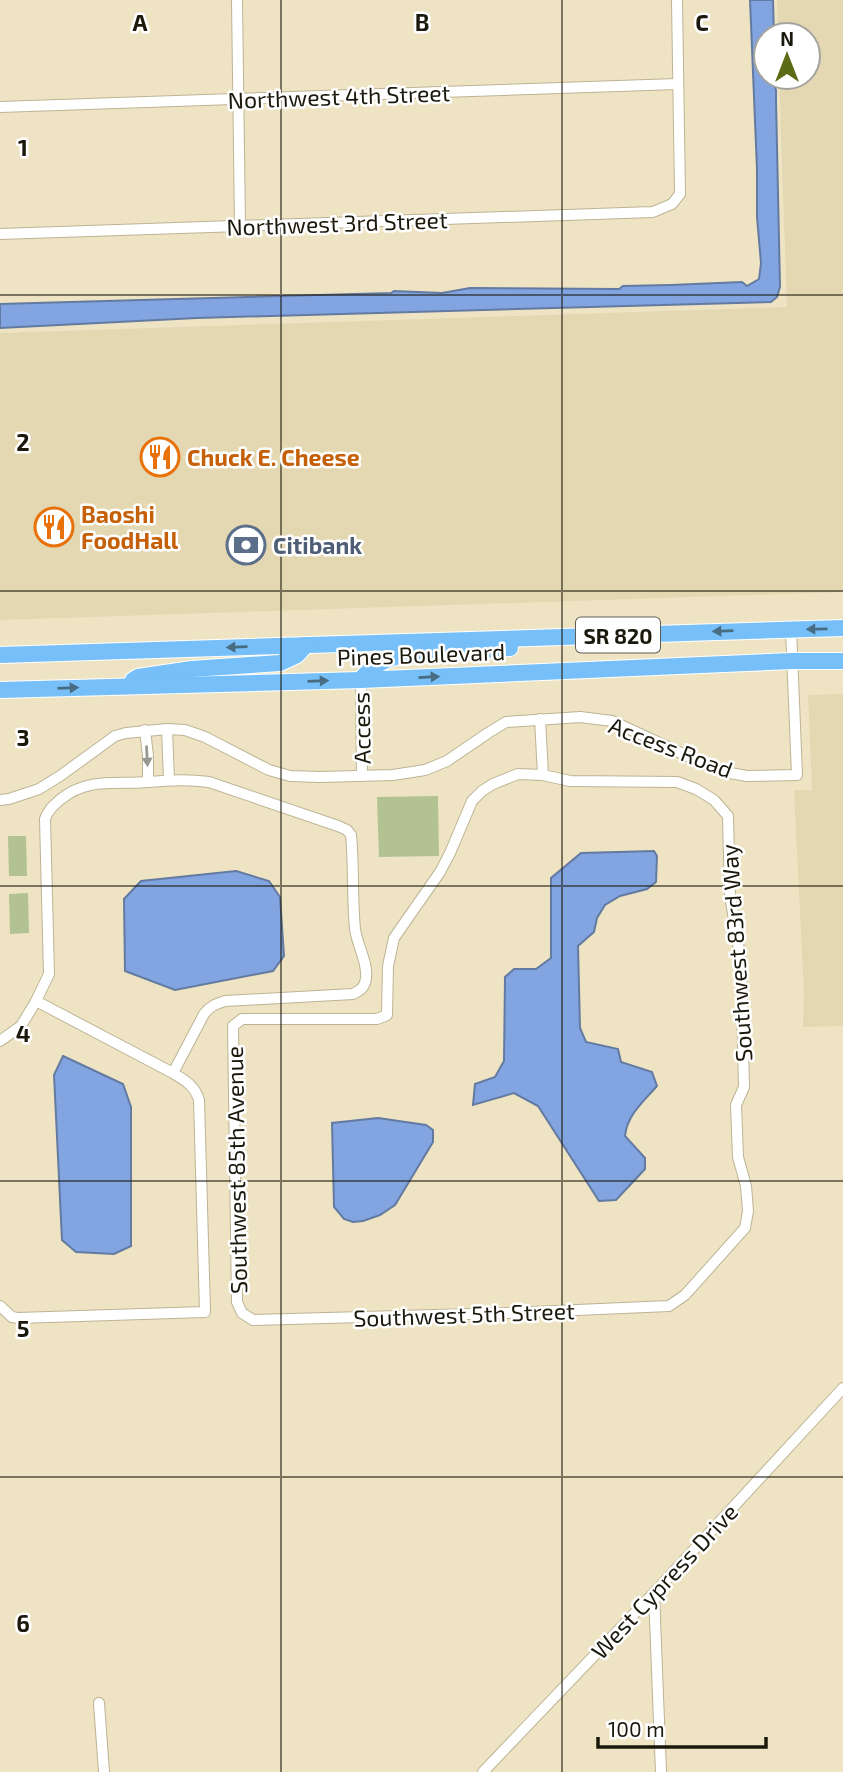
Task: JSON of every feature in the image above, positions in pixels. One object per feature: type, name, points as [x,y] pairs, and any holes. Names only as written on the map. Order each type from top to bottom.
[{"type":"highway","name":"Pines Boulevard","points":[[0,655],[843,628]]},
{"type":"highway","points":[[361,680],[374,666],[395,657],[534,646],[548,637]]},
{"type":"highway","points":[[118,687],[138,677],[192,669],[280,663],[297,655],[306,645]]},
{"type":"highway","name":"Pines Boulevard","points":[[0,690],[361,680],[843,660]]},
{"type":"street","points":[[237,0],[240,226]]},
{"type":"street","points":[[677,0],[677,84]]},
{"type":"street","name":"Northwest 4th Street","points":[[0,107],[677,84]]},
{"type":"street","name":"Northwest 3rd Street","points":[[0,234],[653,212],[672,204],[680,194],[677,84]]},
{"type":"street","points":[[791,629],[793,661]]},
{"type":"street","name":"Access Road","points":[[0,800],[39,789],[115,736],[166,729],[185,730],[205,737],[270,770],[290,776],[362,776],[425,770],[447,761],[506,722],[580,718],[612,721],[730,773],[747,776],[797,775],[793,661]]},
{"type":"street","name":"Access","points":[[361,680],[362,776]]},
{"type":"street","points":[[540,719],[543,775]]},
{"type":"street","points":[[0,1041],[20,1026],[49,974],[45,819],[48,810],[71,791],[95,783],[169,780],[166,729]]},
{"type":"street","points":[[145,730],[148,782]]},
{"type":"street","name":"Southwest 85th Avenue","points":[[242,1313],[237,1302],[233,1026],[242,1019],[377,1019],[387,1015],[388,966],[394,938],[440,873],[472,801],[493,784],[518,774],[543,775]]},
{"type":"street","name":"Southwest 83rd Way","points":[[543,775],[570,780],[677,782],[714,800],[728,816],[730,896],[741,961],[744,1087],[736,1105],[737,1157],[746,1186],[748,1211],[745,1228],[685,1295]]},
{"type":"street","name":"Southwest 85th Avenue","points":[[169,780],[196,780],[219,785],[347,830],[351,835],[357,941],[366,971],[364,987],[353,994],[225,1001],[209,1008],[173,1073]]},
{"type":"street","points":[[0,1307],[12,1317],[18,1318],[205,1312],[199,1100],[196,1091],[189,1082],[173,1073],[36,1001]]},
{"type":"street","name":"Southwest 5th Street","points":[[242,1313],[253,1320],[522,1313],[669,1306],[685,1295]]},
{"type":"street","name":"West Cypress Drive","points":[[483,1772],[654,1593],[843,1388]]},
{"type":"street","points":[[654,1593],[661,1772]]},
{"type":"street","points":[[99,1703],[104,1772]]},
{"type":"shaded area","points":[[777,0],[843,0],[843,592],[0,620],[0,333],[787,307],[779,91],[822,91],[822,21],[778,21]]},
{"type":"shaded area","points":[[843,694],[843,1026],[803,1027],[804,995],[794,790],[812,790],[808,695]]},
{"type":"green space","points":[[438,796],[439,856],[379,857],[377,797]]},
{"type":"green space","points":[[8,836],[26,836],[27,876],[9,876]]},
{"type":"green space","points":[[28,893],[29,933],[10,934],[9,894]]},
{"type":"water","points":[[750,0],[773,0],[774,21],[752,21],[752,48]]},
{"type":"water","points":[[754,91],[776,91],[780,287],[777,297],[771,302],[197,318],[0,328],[0,304],[394,291],[442,293],[470,288],[619,289],[623,286],[742,282],[747,286],[759,279],[761,263]]},
{"type":"water","points":[[654,851],[657,856],[656,882],[647,889],[620,896],[605,905],[597,918],[594,932],[578,946],[580,1028],[586,1042],[618,1049],[621,1062],[652,1072],[657,1086],[626,1128],[625,1136],[645,1158],[645,1169],[616,1200],[599,1201],[538,1106],[514,1093],[473,1105],[475,1084],[495,1077],[504,1061],[505,977],[514,969],[536,969],[551,958],[551,878],[581,853]]},
{"type":"water","points":[[236,871],[269,881],[280,897],[284,956],[273,971],[175,990],[125,971],[124,899],[141,881]]},
{"type":"water","points":[[63,1056],[123,1084],[131,1107],[131,1246],[114,1254],[76,1252],[62,1240],[54,1075]]},
{"type":"water","points":[[378,1118],[426,1125],[433,1130],[433,1142],[395,1205],[380,1215],[353,1222],[344,1219],[334,1207],[332,1123]]},
{"type":"place","name":"Chuck E. Cheese","points":[[160,457]]},
{"type":"place","name":"Baoshi FoodHall","points":[[54,527]]},
{"type":"place","name":"Citibank","points":[[246,545]]}]
